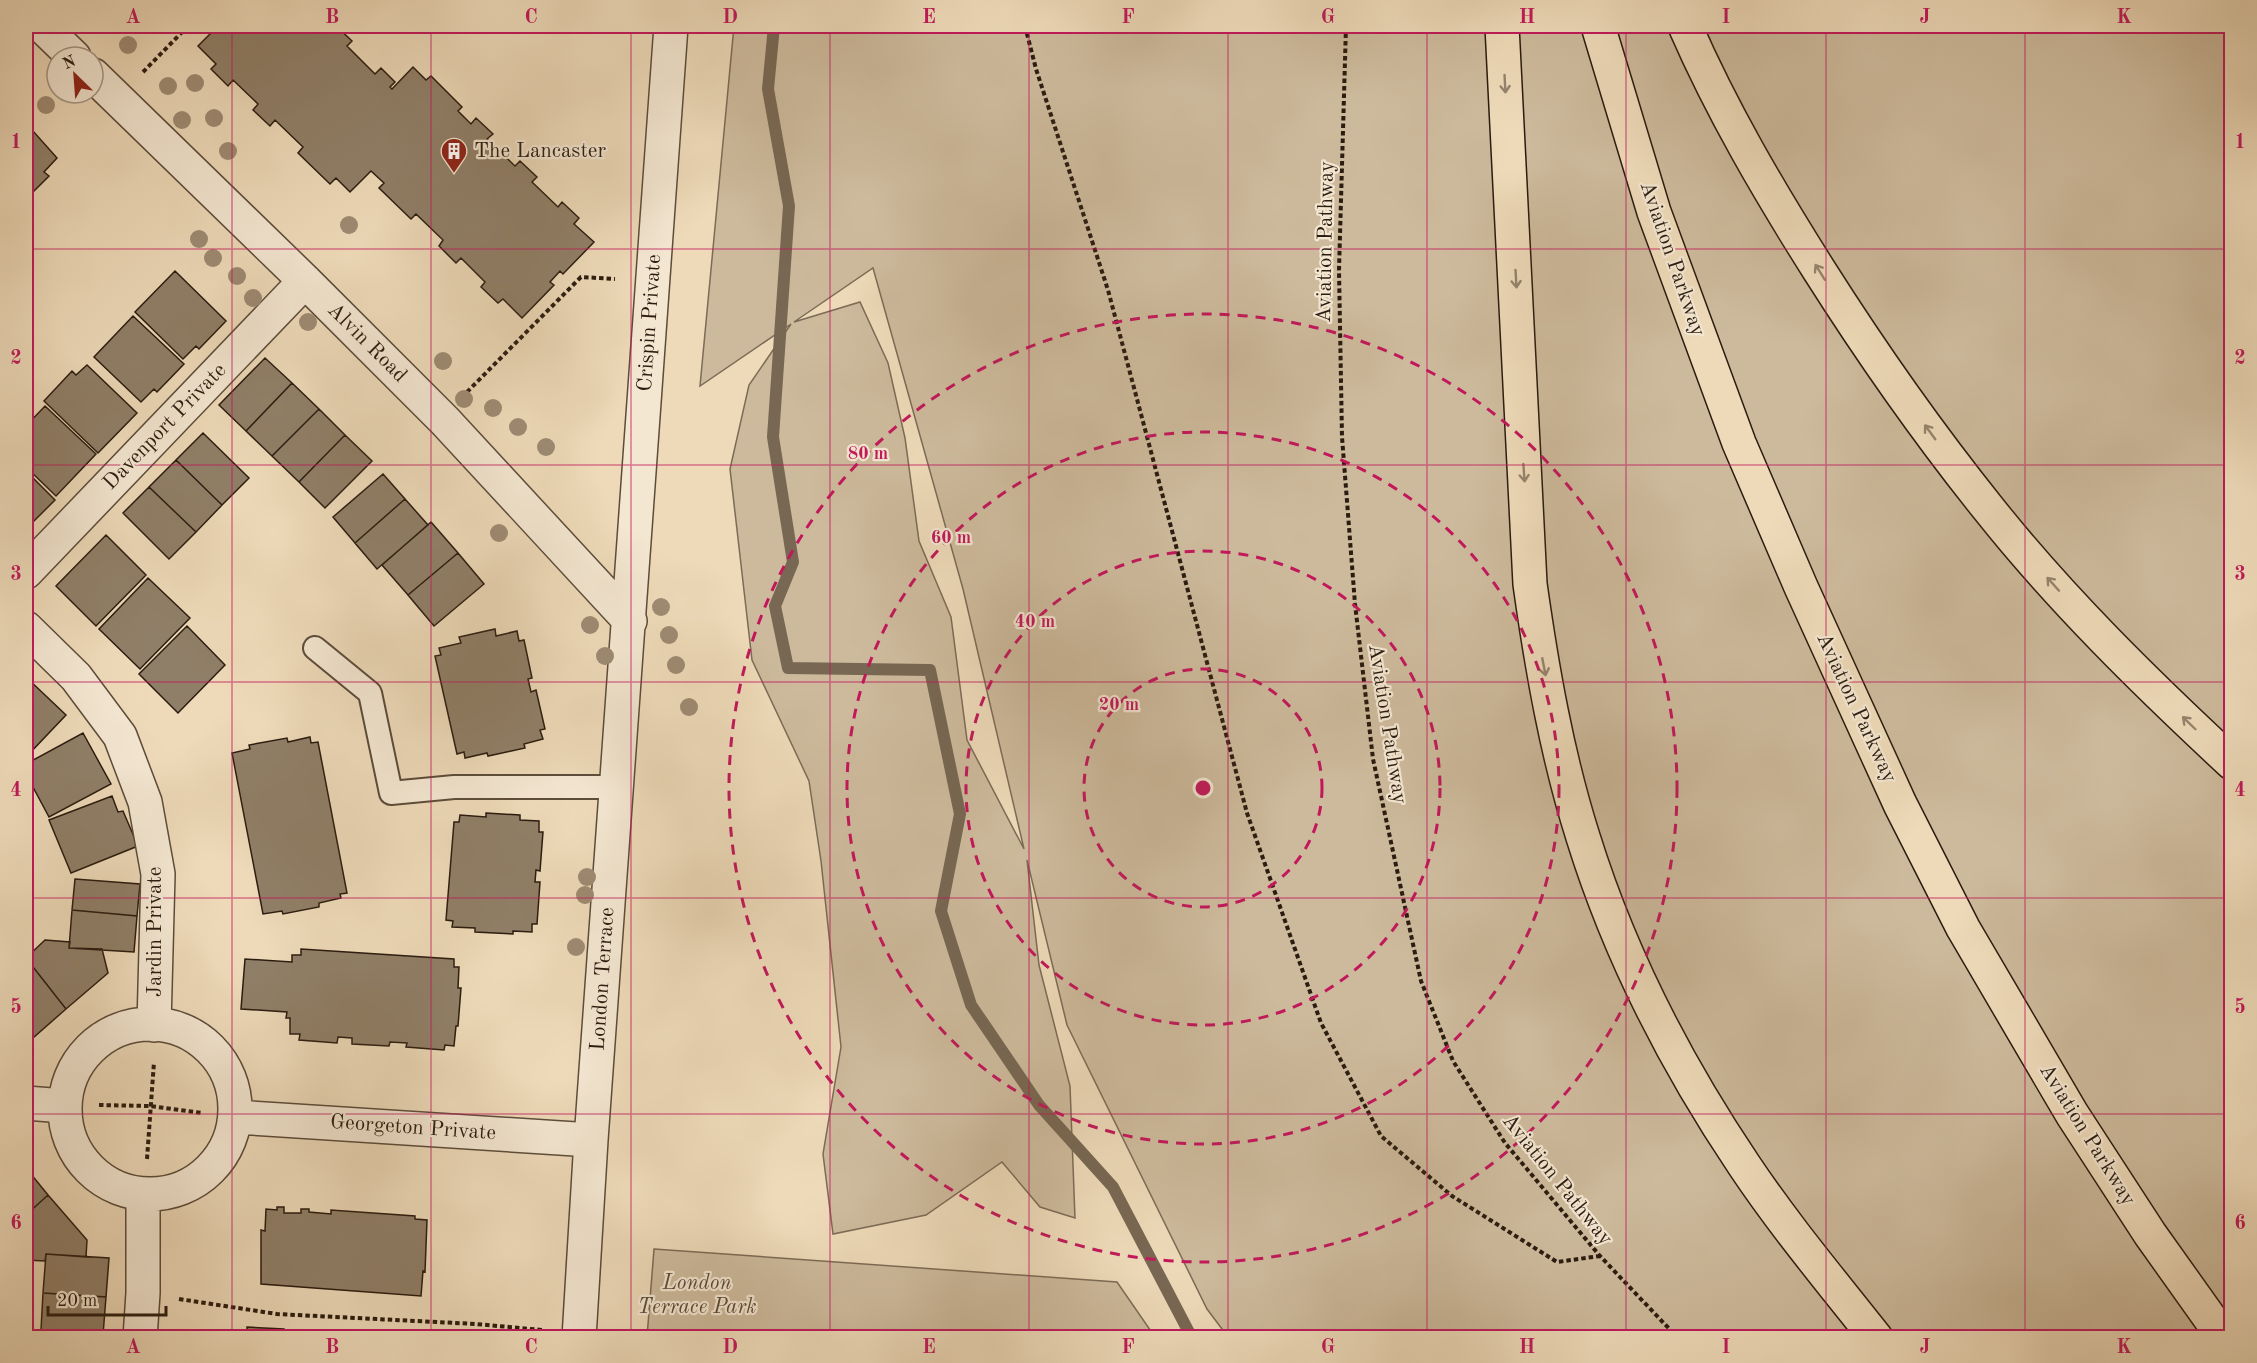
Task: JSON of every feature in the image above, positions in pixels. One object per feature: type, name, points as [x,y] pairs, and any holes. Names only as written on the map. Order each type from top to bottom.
[{"type":"main road","points":[[1502,26],[1530,584],[1557,735],[1582,837],[1642,989],[1689,1078],[1744,1166],[1876,1338]]},
{"type":"main road","name":"Aviation Parkway","points":[[1598,26],[1654,212],[1731,422],[1770,518],[1857,714],[1932,871],[1991,979],[2078,1124],[2150,1234],[2224,1338]]},
{"type":"main road","points":[[1685,26],[1737,132],[1793,228],[1868,346],[1946,454],[2015,541],[2110,646],[2232,764]]},
{"type":"street","points":[[42,26],[62,45]]},
{"type":"street","name":"Crispin Private","points":[[630,621],[671,26]]},
{"type":"street","name":"Alvin Road","points":[[105,87],[445,421],[630,621]]},
{"type":"street","name":"Davenport Private","points":[[26,572],[305,281]]},
{"type":"street","name":"London Terrace","points":[[579,1336],[591,1140],[630,621]]},
{"type":"street","name":"Jardin Private","points":[[26,628],[76,677],[120,736],[145,802],[158,874],[154,1025]]},
{"type":"street","points":[[154,1025],[182,1029],[202,1040],[219,1057],[231,1078],[236,1100],[236,1117],[230,1143],[220,1160],[206,1175],[189,1186],[170,1193],[143,1196],[124,1191],[101,1180],[81,1162],[69,1138],[64,1106],[68,1083],[82,1058],[103,1037],[130,1026],[154,1025]]},
{"type":"street","points":[[26,1103],[64,1106]]},
{"type":"street","name":"Georgeton Private","points":[[236,1117],[591,1140]]},
{"type":"street","points":[[140,1338],[143,1293],[143,1196]]},
{"type":"lane","points":[[315,648],[370,693],[391,793],[454,787],[618,786]]},
{"type":"path","points":[[117,99],[188,26]]},
{"type":"path","points":[[1025,26],[1036,69],[1107,290],[1247,813],[1321,1023],[1382,1136],[1452,1196],[1557,1262],[1600,1256]]},
{"type":"path","name":"Aviation Pathway","points":[[1346,26],[1339,270],[1342,437],[1355,604],[1372,759],[1421,981],[1453,1061],[1505,1143],[1600,1256],[1678,1338]]},
{"type":"path","points":[[467,392],[581,277],[653,281]]},
{"type":"path","points":[[143,1196],[153,1080],[154,1025]]},
{"type":"path","points":[[64,1106],[150,1106],[236,1117]]},
{"type":"path","points":[[143,1293],[277,1314],[476,1323],[579,1336]]},
{"type":"green space","points":[[734,26],[2231,26],[2231,1337],[1228,1337],[1207,1309],[1067,1025],[1027,860],[1039,965],[1070,1086],[1075,1218],[1040,1207],[1002,1162],[926,1215],[833,1234],[823,1154],[841,1047],[821,861],[809,781],[752,660],[730,469],[749,385],[791,324],[700,386]],"holes":[[[873,268],[963,589],[1024,849],[967,740],[951,617],[919,541],[905,438],[888,363],[860,302],[794,322]]]},
{"type":"green space","name":"London Terrace Park","points":[[654,1249],[1117,1282],[1155,1337],[647,1337]]},
{"type":"building","name":"The Lancaster","points":[[218,26],[326,26],[330,29],[336,26],[352,41],[347,46],[375,74],[381,68],[395,82],[390,87],[392,89],[413,67],[426,80],[431,76],[462,107],[458,111],[471,124],[476,118],[493,134],[487,139],[515,166],[520,161],[537,177],[532,182],[558,207],[562,202],[579,218],[574,224],[594,242],[563,274],[560,271],[550,282],[554,285],[522,318],[503,299],[498,303],[481,287],[485,282],[461,258],[456,263],[439,246],[443,240],[416,214],[411,219],[379,188],[384,183],[371,171],[350,192],[336,178],[330,184],[298,153],[303,147],[275,120],[270,126],[253,110],[258,104],[233,80],[228,86],[211,69],[216,64],[198,46]]},
{"type":"building","points":[[26,128],[31,133],[33,131],[57,158],[44,172],[49,176],[26,199]]},
{"type":"building","points":[[175,271],[226,321],[199,349],[196,346],[183,359],[135,312]]},
{"type":"building","points":[[133,316],[184,364],[157,392],[154,389],[141,402],[94,357]]},
{"type":"building","points":[[265,358],[292,383],[246,431],[219,405]]},
{"type":"building","points":[[87,365],[137,413],[98,453],[44,401],[72,371],[76,375]]},
{"type":"building","points":[[292,383],[319,409],[272,456],[246,431]]},
{"type":"building","points":[[45,406],[96,454],[56,496],[26,467],[26,426]]},
{"type":"building","points":[[319,409],[345,435],[299,482],[272,456]]},
{"type":"building","points":[[203,433],[249,478],[222,505],[176,460]]},
{"type":"building","points":[[345,435],[372,461],[325,508],[299,482]]},
{"type":"building","points":[[176,460],[222,505],[196,532],[149,487]]},
{"type":"building","points":[[26,471],[55,500],[26,529]]},
{"type":"building","points":[[383,474],[405,499],[355,543],[333,517]]},
{"type":"building","points":[[149,487],[196,532],[169,559],[123,513]]},
{"type":"building","points":[[405,499],[428,525],[377,569],[355,543]]},
{"type":"building","points":[[431,522],[458,553],[408,595],[382,565]]},
{"type":"building","points":[[106,535],[146,575],[96,626],[56,586]]},
{"type":"building","points":[[458,553],[484,584],[434,626],[408,595]]},
{"type":"building","points":[[148,578],[190,618],[140,669],[99,629]]},
{"type":"building","points":[[187,626],[225,665],[178,713],[139,674]]},
{"type":"building","points":[[495,629],[496,636],[517,631],[519,641],[524,640],[532,678],[528,679],[531,692],[536,690],[545,729],[540,730],[543,739],[524,744],[525,748],[488,756],[487,753],[465,758],[464,752],[457,754],[435,656],[441,655],[439,648],[461,643],[459,637]]},
{"type":"building","points":[[26,677],[66,715],[26,757]]},
{"type":"building","points":[[83,733],[111,784],[49,817],[26,774],[26,764]]},
{"type":"building","points":[[310,737],[311,743],[318,742],[347,893],[340,894],[341,898],[319,903],[319,907],[283,914],[282,911],[263,914],[232,753],[250,749],[249,745],[287,738],[288,742]]},
{"type":"building","points":[[112,796],[118,812],[123,811],[138,846],[71,873],[49,820]]},
{"type":"building","points":[[486,813],[520,815],[520,820],[539,821],[539,832],[543,832],[540,871],[536,870],[535,882],[540,882],[537,924],[532,924],[532,932],[513,931],[513,934],[475,932],[475,928],[452,927],[453,921],[446,920],[454,822],[459,822],[460,815],[486,817]]},
{"type":"building","points":[[75,879],[140,884],[137,916],[72,910]]},
{"type":"building","points":[[72,910],[137,916],[134,952],[69,948]]},
{"type":"building","points":[[45,940],[70,942],[69,948],[102,949],[108,973],[66,1009],[26,958]]},
{"type":"building","points":[[301,949],[454,959],[454,967],[459,967],[458,988],[461,988],[454,1046],[445,1045],[444,1050],[406,1047],[407,1043],[390,1042],[389,1046],[352,1044],[352,1038],[338,1037],[337,1043],[299,1040],[300,1034],[290,1034],[290,1018],[286,1018],[287,1012],[241,1009],[245,959],[292,962],[292,955],[301,955]]},
{"type":"building","points":[[26,958],[66,1009],[26,1044]]},
{"type":"building","points":[[26,1168],[48,1195],[26,1215]]},
{"type":"building","points":[[48,1195],[87,1240],[86,1257],[46,1254],[45,1261],[26,1260],[26,1215]]},
{"type":"building","points":[[277,1207],[284,1207],[284,1213],[301,1213],[301,1209],[309,1209],[309,1212],[331,1214],[331,1210],[415,1216],[415,1219],[427,1220],[425,1272],[423,1271],[421,1296],[261,1284],[261,1230],[265,1231],[266,1209],[277,1210]]},
{"type":"building","points":[[46,1254],[109,1258],[106,1297],[43,1293]]},
{"type":"building","points":[[43,1293],[106,1297],[103,1335],[41,1330]]},
{"type":"building","points":[[247,1327],[284,1329],[284,1333],[307,1335],[307,1338],[227,1338],[228,1331],[247,1332]]},
{"type":"building","points":[[41,1330],[103,1335],[103,1338],[40,1338]]},
{"type":"waterway","points":[[774,26],[768,89],[789,206],[773,437],[793,562],[775,606],[788,668],[930,670],[960,814],[941,911],[971,1005],[1039,1105],[1113,1187],[1192,1338]]},
{"type":"place","name":"The Lancaster","points":[[454,174]]}]
